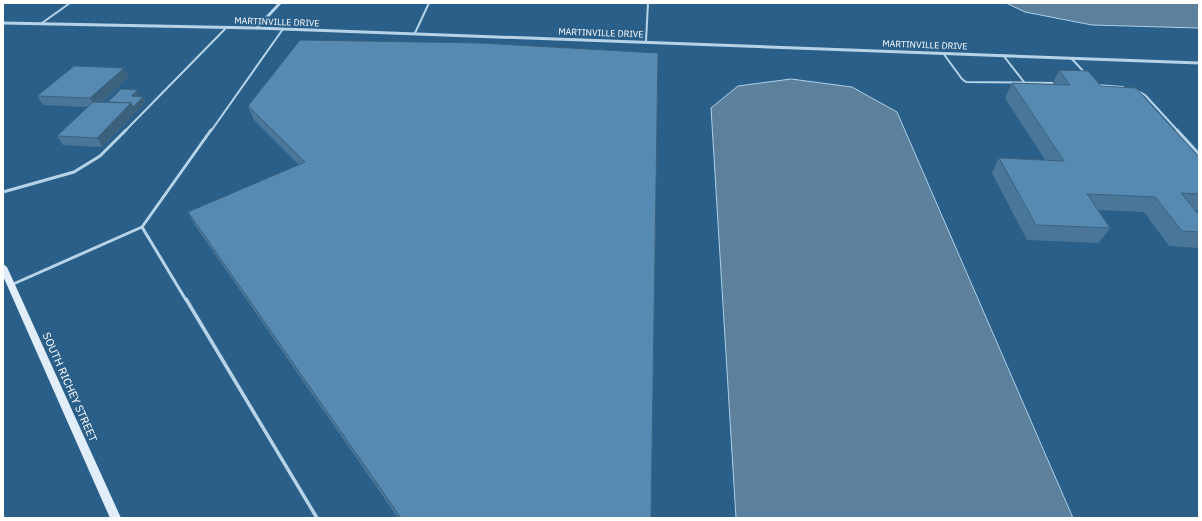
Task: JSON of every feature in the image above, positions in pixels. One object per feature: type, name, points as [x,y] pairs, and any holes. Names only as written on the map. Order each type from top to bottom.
[{"type":"main road","name":"SOUTH RICHEY STREET","points":[[3,267],[116,518]]},
{"type":"street","points":[[257,28],[280,3]]},
{"type":"street","name":"MARTINVILLE DRIVE","points":[[3,23],[228,27],[415,33],[1199,63]]},
{"type":"lane","points":[[42,23],[70,3]]},
{"type":"lane","points":[[415,33],[429,3]]},
{"type":"lane","points":[[646,42],[648,3]]},
{"type":"lane","points":[[3,192],[74,172],[100,156],[228,27]]},
{"type":"lane","points":[[11,285],[142,227],[283,29]]},
{"type":"lane","points":[[943,53],[962,79],[966,82],[1024,82],[1055,84]]},
{"type":"lane","points":[[1003,55],[1024,82]]},
{"type":"lane","points":[[1071,58],[1090,79]]},
{"type":"lane","points":[[1095,85],[1127,88]]},
{"type":"lane","points":[[1132,89],[1145,95],[1199,154]]},
{"type":"lane","points":[[142,227],[317,518]]},
{"type":"water","points":[[1006,3],[1199,3],[1199,28],[1092,25],[1025,12]]},
{"type":"water","points":[[791,79],[852,87],[897,112],[1073,518],[736,518],[711,108],[738,86]]},
{"type":"building","points":[[300,40],[479,43],[658,53],[651,518],[401,518],[188,212],[305,162],[248,106]]},
{"type":"building","points":[[74,66],[124,68],[90,98],[37,96]]},
{"type":"building","points":[[1059,70],[1088,71],[1101,86],[1136,88],[1199,157],[1199,194],[1181,193],[1199,215],[1199,232],[1182,231],[1155,197],[1087,194],[1110,228],[1036,225],[999,158],[1064,161],[1012,83],[1070,85]]},
{"type":"building","points":[[121,89],[138,90],[131,96],[143,97],[133,107],[131,103],[108,102]]},
{"type":"building","points":[[93,102],[131,103],[97,138],[57,136]]}]
